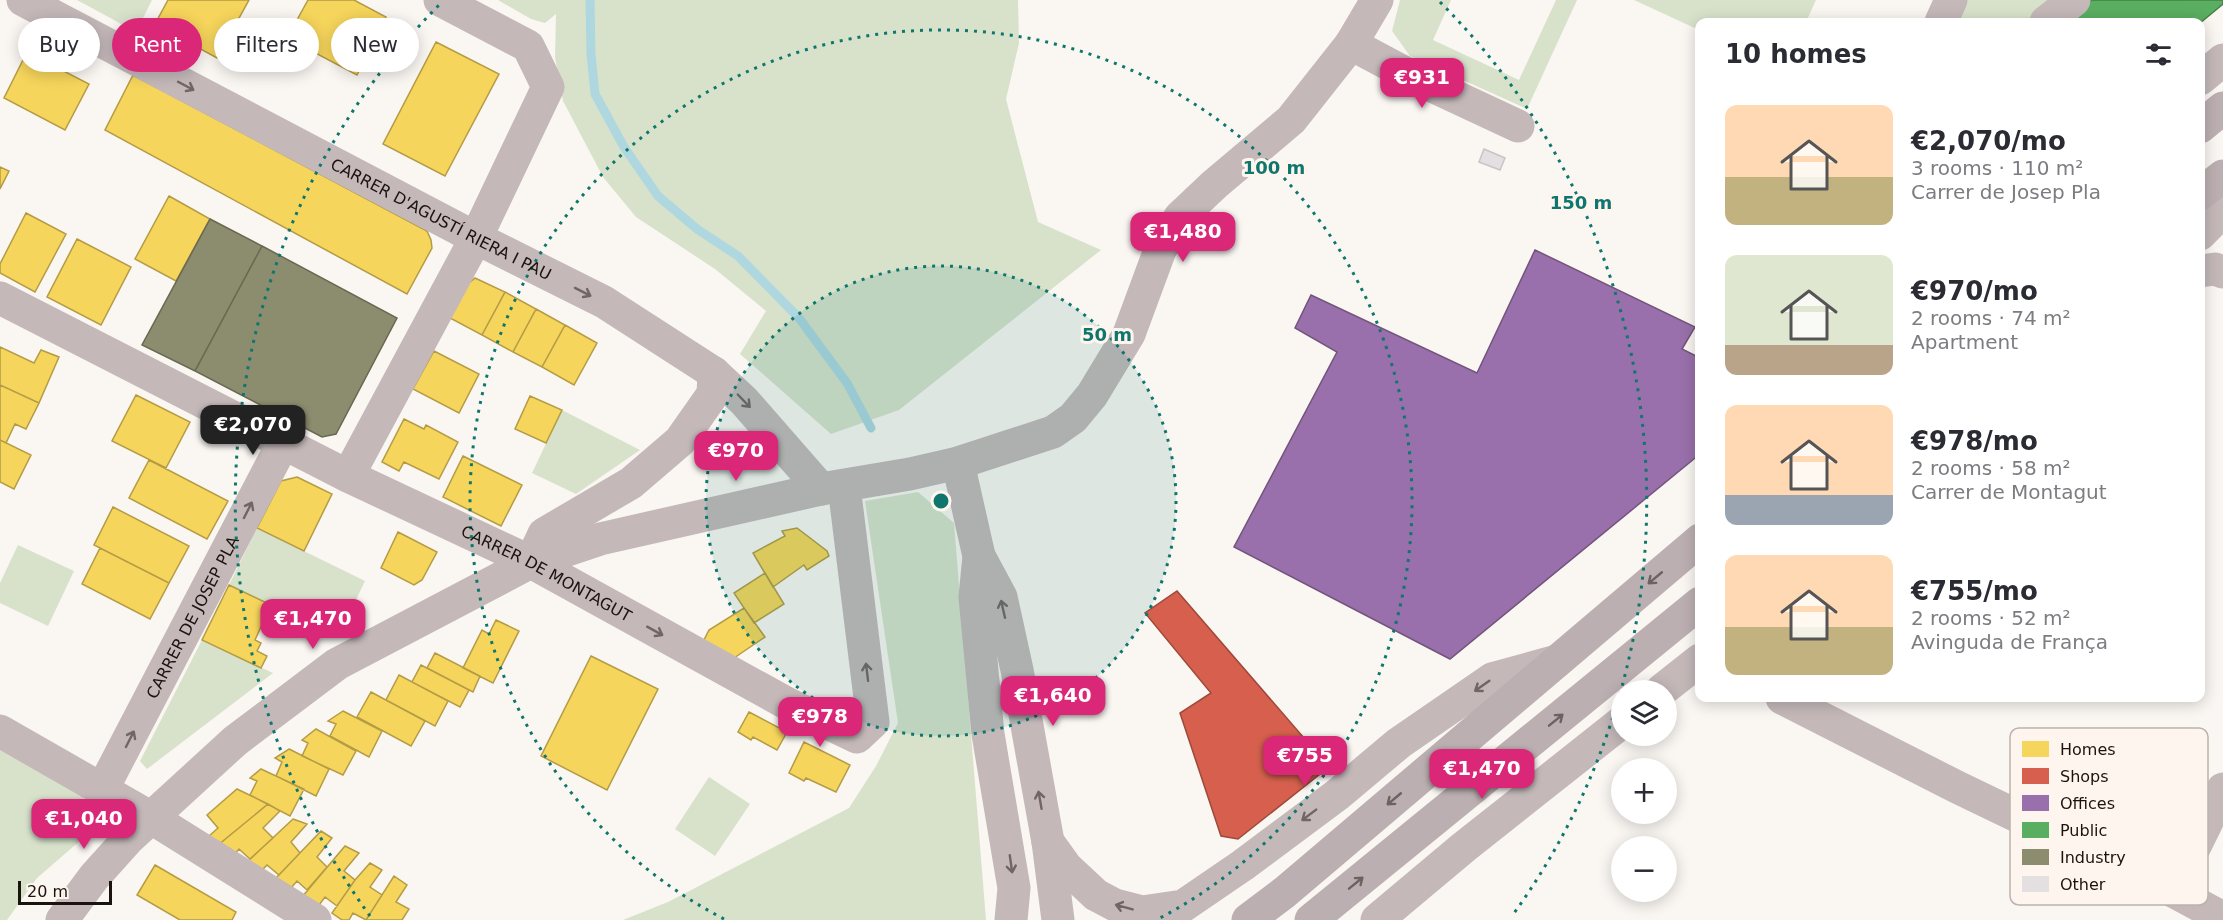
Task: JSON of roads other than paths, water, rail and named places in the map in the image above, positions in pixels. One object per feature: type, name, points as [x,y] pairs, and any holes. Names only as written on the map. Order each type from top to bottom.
[{"type":"main road","points":[[2205,123],[2223,108]]},
{"type":"main road","points":[[2205,190],[2223,176]]},
{"type":"main road","points":[[1248,920],[1274,901],[1695,544]]},
{"type":"main road","points":[[1311,920],[1695,607]]},
{"type":"street","name":"CARRER D'AGUSTÍ RIERA I PAU","points":[[23,0],[476,238],[604,302],[714,373],[833,488]]},
{"type":"street","points":[[348,476],[476,238],[548,87],[528,46],[441,0]]},
{"type":"street","points":[[62,920],[94,877],[150,817],[235,741],[337,664],[531,562],[600,538],[958,463],[1053,432],[1073,418],[1092,395],[1129,333],[1160,250],[1180,217],[1215,184],[1291,120],[1351,44],[1377,0]]},
{"type":"street","points":[[1943,18],[1952,0]]},
{"type":"street","points":[[2051,18],[2074,0]]},
{"type":"street","points":[[1351,44],[1412,76],[1518,126]]},
{"type":"street","points":[[2205,75],[2223,60]]},
{"type":"street","points":[[2205,229],[2223,211]]},
{"type":"street","points":[[2205,271],[2223,272]]},
{"type":"street","name":"CARRER DE MONTAGUT","points":[[1,302],[348,476],[531,562],[788,704],[857,737],[873,722],[833,488]]},
{"type":"street","points":[[531,562],[544,534],[631,483],[680,441],[713,394],[714,373]]},
{"type":"street","name":"CARRER DE JOSEP PLA","points":[[102,790],[283,443]]},
{"type":"street","points":[[958,463],[979,556],[1001,597],[1017,670],[1048,842],[1059,920]]},
{"type":"street","points":[[979,556],[975,597],[988,734],[1014,888],[1011,920]]},
{"type":"street","points":[[1048,842],[1066,867],[1096,895],[1115,905],[1142,912],[1183,906],[1249,861],[1337,795],[1399,743],[1492,679],[1557,661]]},
{"type":"street","points":[[1675,680],[1695,664]]},
{"type":"street","points":[[1790,702],[2010,813]]},
{"type":"street","points":[[0,731],[150,817],[315,920]]},
{"type":"street","points":[[1377,920],[1464,847],[1611,731]]},
{"type":"street","points":[[2208,820],[2223,789]]},
{"type":"street","points":[[2198,905],[2222,919]]},
{"type":"waterway","points":[[590,0],[591,54],[595,94],[624,147],[658,196],[697,229],[738,256],[799,318],[847,383],[871,428]]}]
